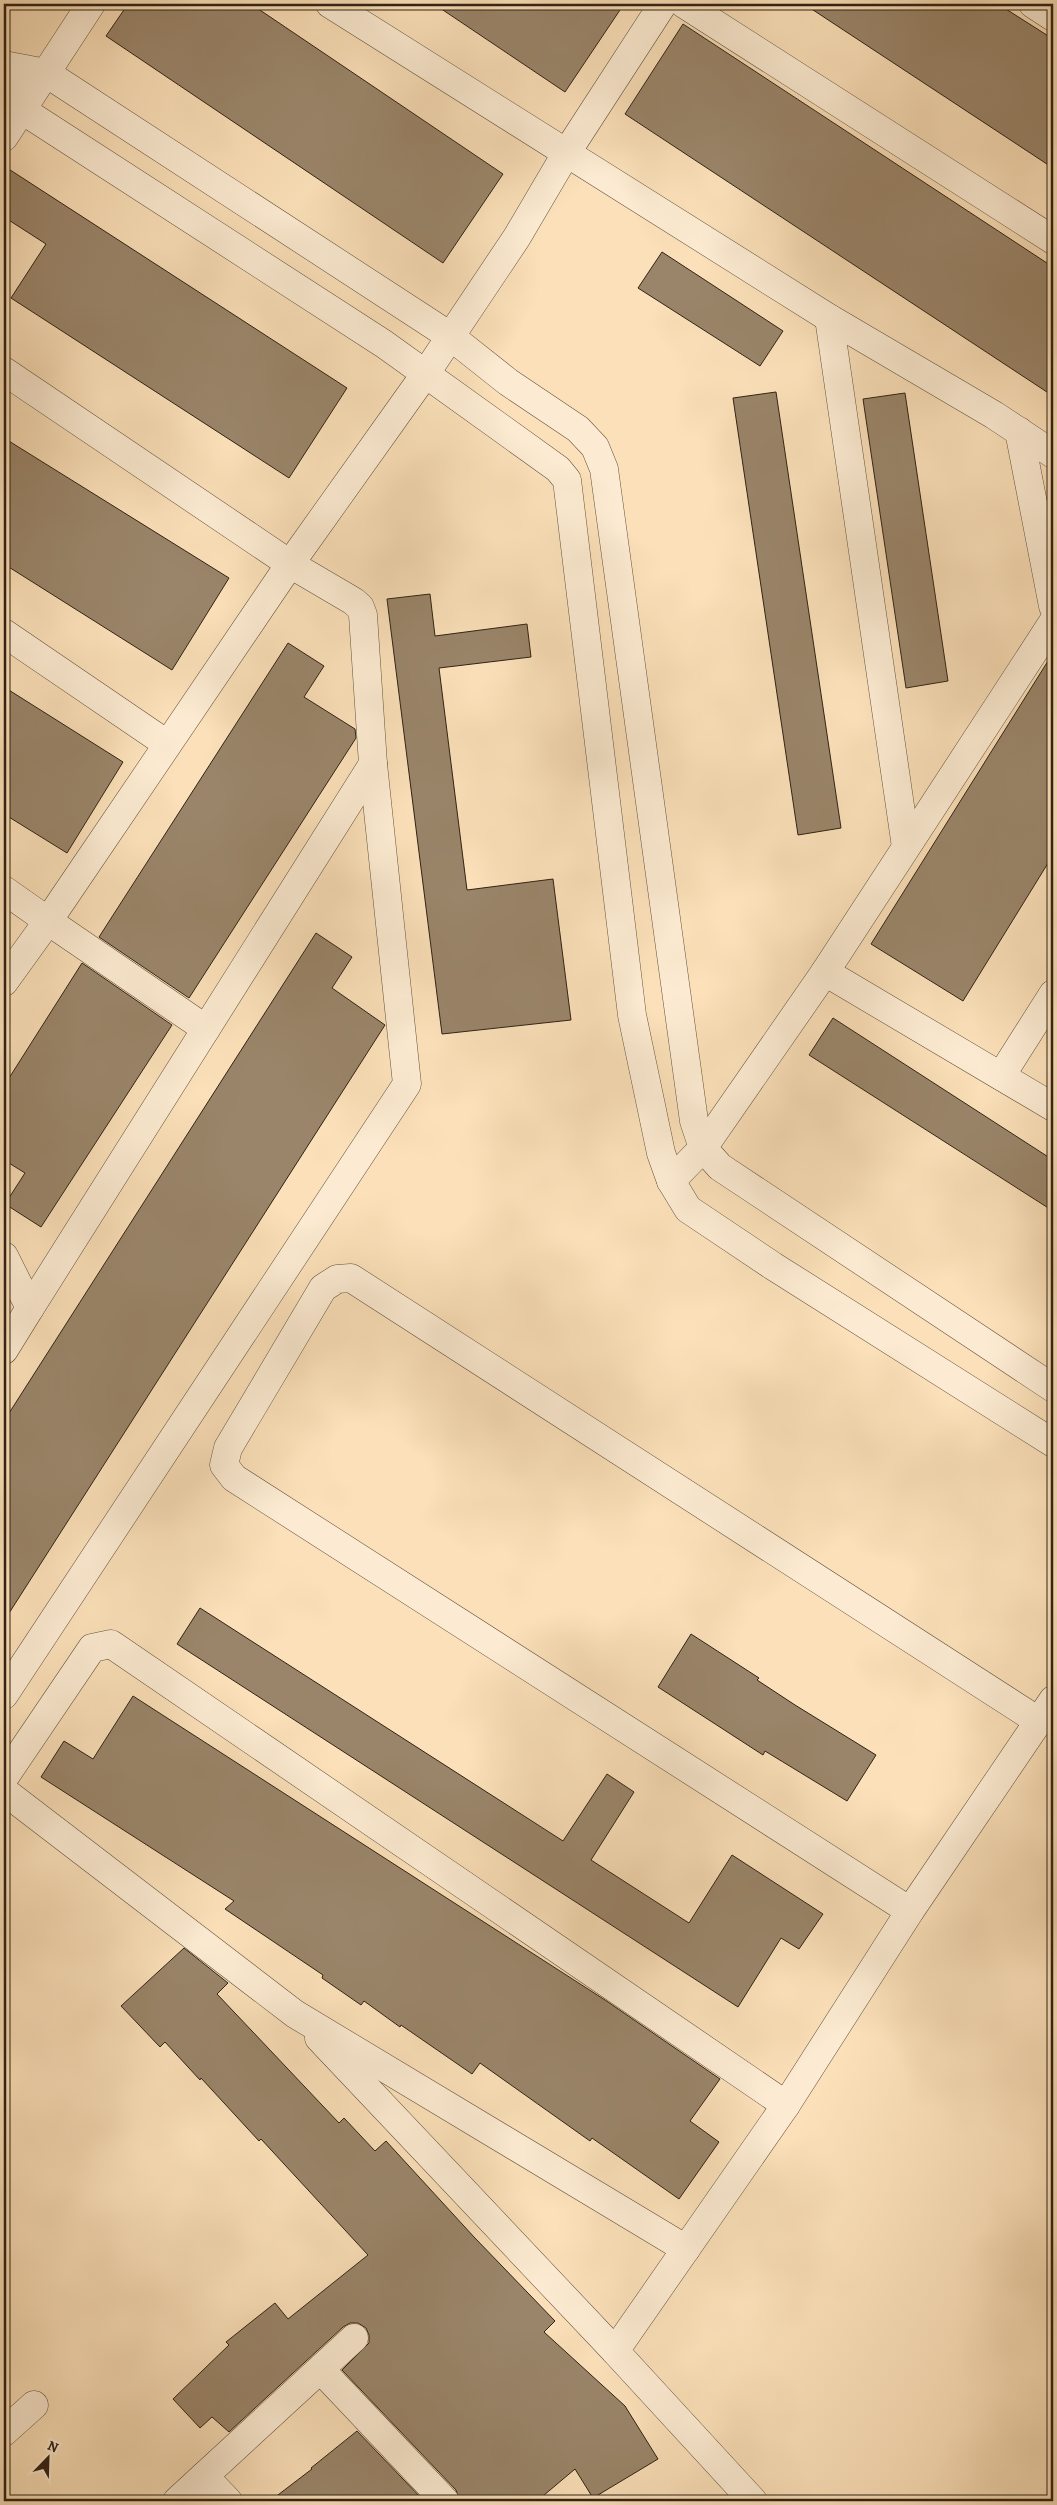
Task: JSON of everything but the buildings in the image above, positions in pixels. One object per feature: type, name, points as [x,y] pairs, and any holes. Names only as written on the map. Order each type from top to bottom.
[{"type":"street","points":[[4,137],[91,4]]},
{"type":"street","points":[[330,4],[829,318],[1053,454]]},
{"type":"street","points":[[4,982],[48,921],[290,564],[426,373],[517,237],[567,152],[663,4]]},
{"type":"street","points":[[684,4],[1053,240]]},
{"type":"street","points":[[1033,4],[1053,17]]},
{"type":"street","points":[[4,65],[46,72],[450,336],[508,382],[578,429],[595,447],[604,469],[694,1121],[703,1148],[720,1167],[1053,1388]]},
{"type":"street","points":[[4,65],[22,110],[426,373],[558,469],[567,480],[632,1015],[661,1153],[671,1180],[688,1209],[773,1266],[1053,1443]]},
{"type":"street","points":[[829,318],[906,847]]},
{"type":"street","points":[[4,371],[290,564],[353,601],[360,608],[363,615],[374,764],[407,1084],[4,1695]]},
{"type":"street","points":[[1019,432],[1053,606]]},
{"type":"street","points":[[671,1180],[703,1148],[825,972],[1053,622]]},
{"type":"street","points":[[4,633],[167,744]]},
{"type":"street","points":[[4,1350],[374,764]]},
{"type":"street","points":[[4,890],[206,1029]]},
{"type":"street","points":[[825,972],[1053,1107]]},
{"type":"street","points":[[1001,1076],[1053,994]]},
{"type":"street","points":[[4,1256],[30,1308]]},
{"type":"street","points":[[615,2351],[786,2105],[910,1911],[1046,1711],[350,1278],[337,1279],[323,1288],[228,1448],[224,1465],[234,1478],[910,1911]]},
{"type":"street","points":[[4,1778],[92,1648],[110,1644],[786,2105]]},
{"type":"street","points":[[4,1791],[295,2014],[686,2249]]},
{"type":"street","points":[[295,2014],[615,2351],[753,2501]]},
{"type":"street","points":[[177,2501],[354,2338]]},
{"type":"street","points":[[321,2370],[445,2501]]},
{"type":"street","points":[[4,2432],[34,2405]]},
{"type":"street","points":[[204,2476],[228,2501]]}]
